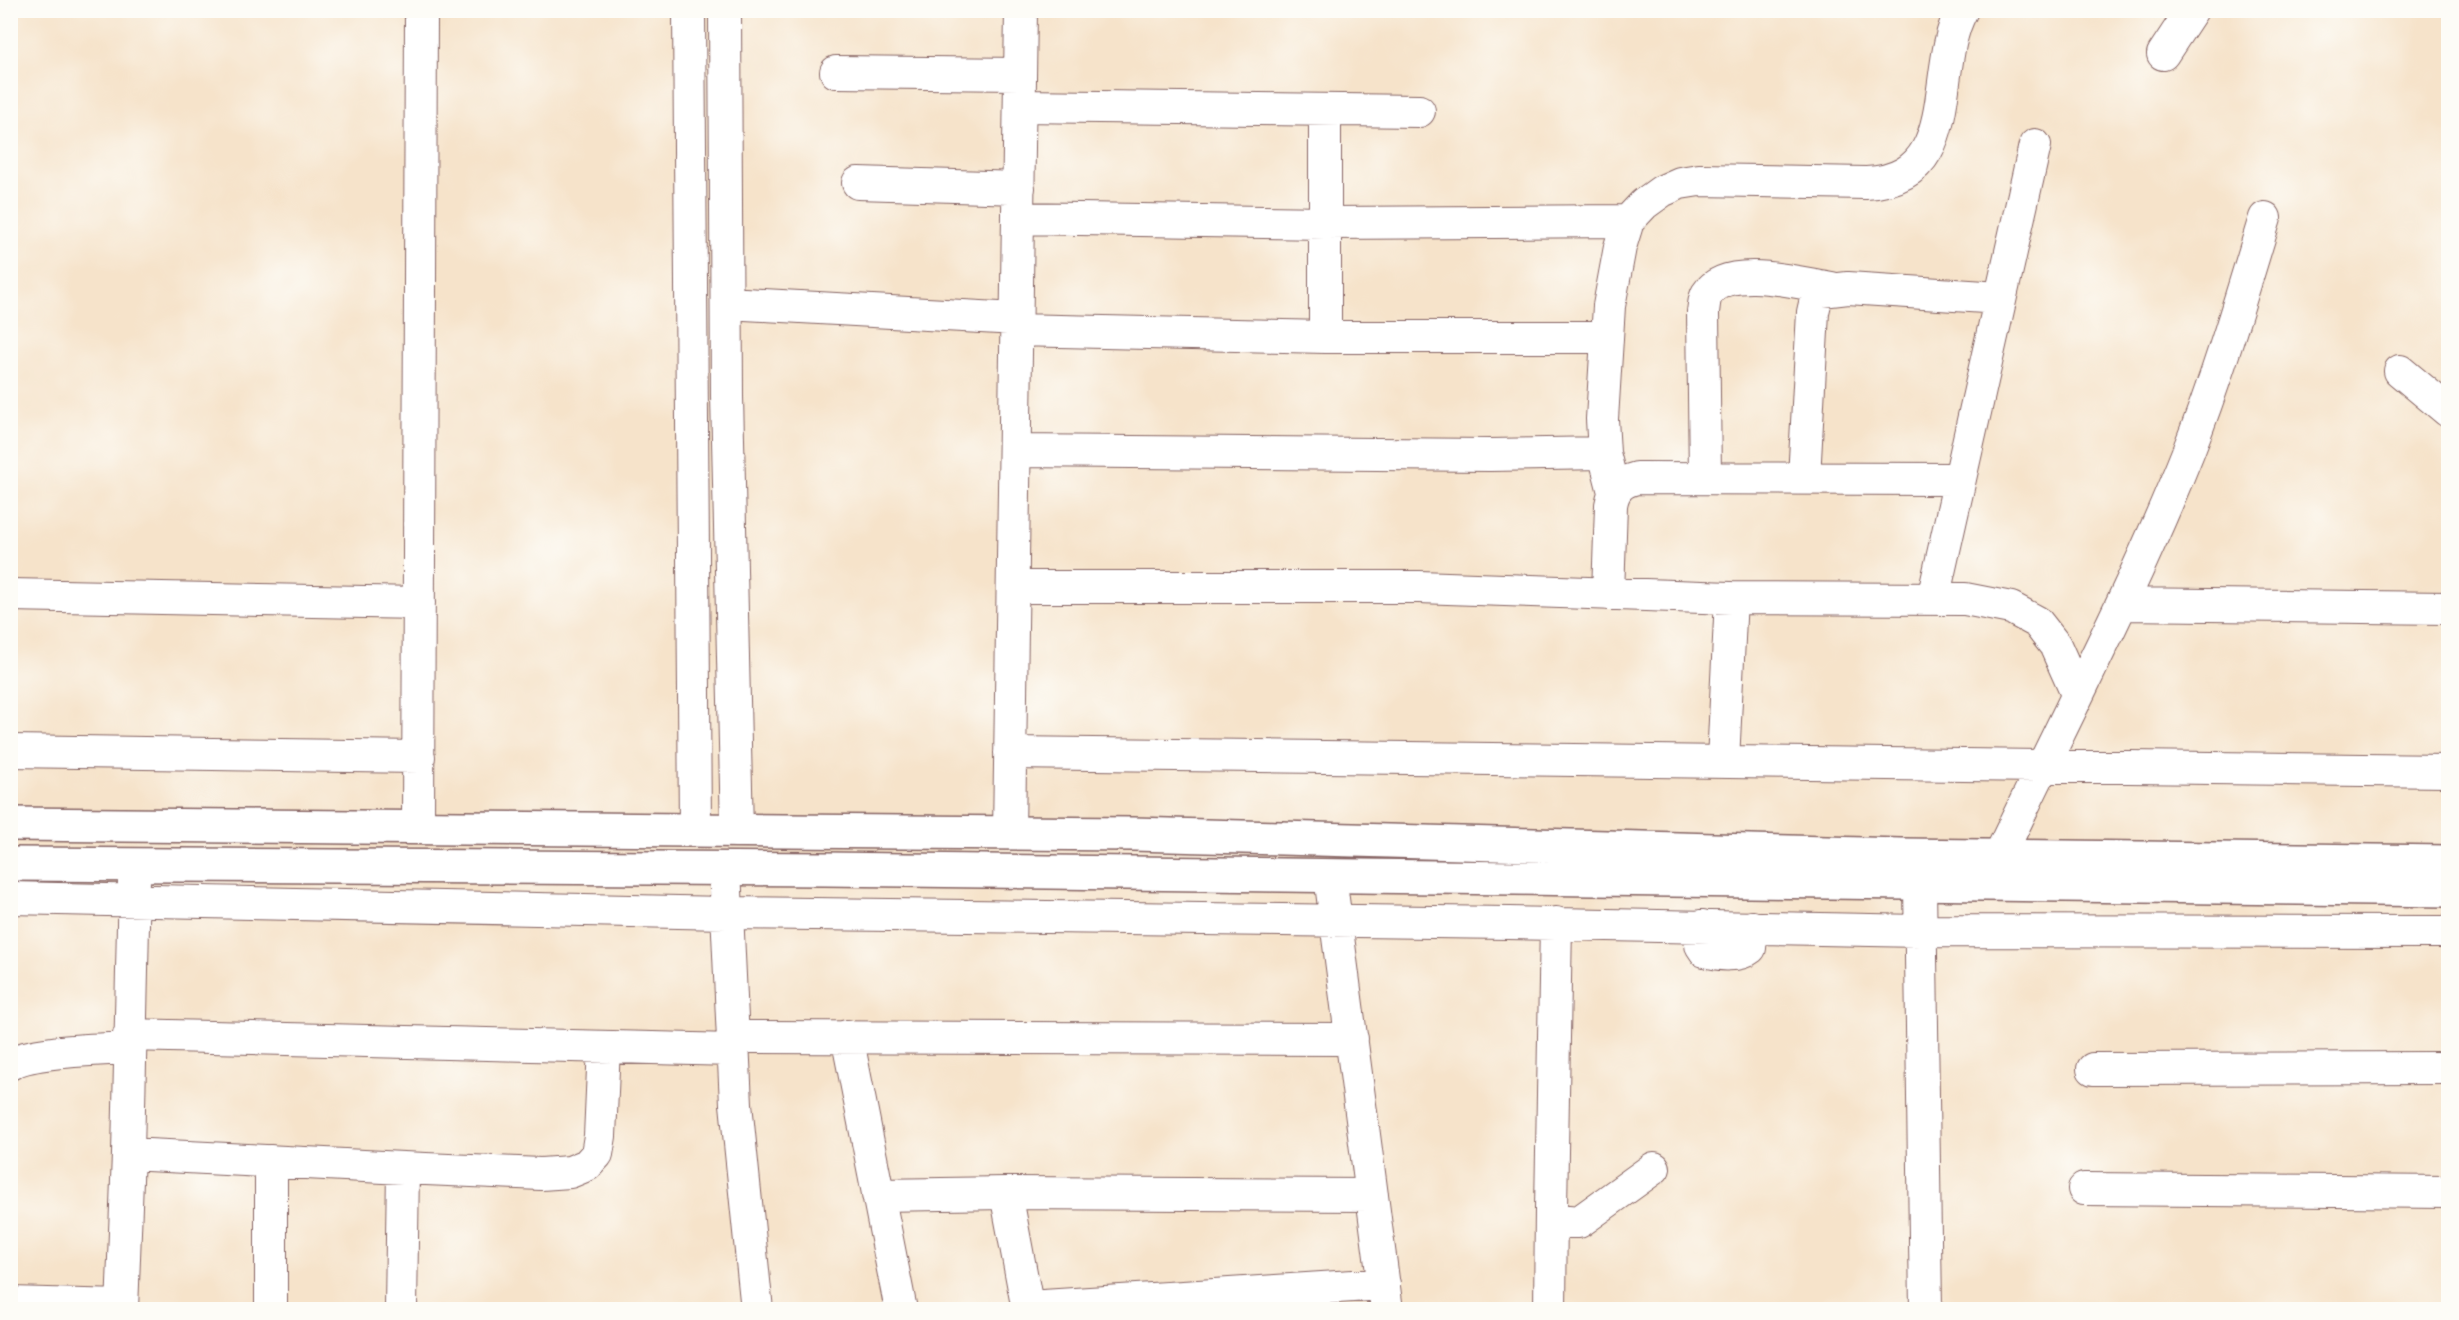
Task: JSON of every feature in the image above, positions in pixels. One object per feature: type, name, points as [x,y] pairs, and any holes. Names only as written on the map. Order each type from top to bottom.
[{"type":"main road","points":[[10,824],[1133,834],[1999,856],[2448,862]]},
{"type":"main road","points":[[715,830],[718,869]]},
{"type":"main road","points":[[10,864],[718,869],[2448,890]]},
{"type":"street","points":[[418,827],[421,10]]},
{"type":"street","points":[[689,10],[715,830]]},
{"type":"street","points":[[715,830],[727,303],[725,10]]},
{"type":"street","points":[[1009,833],[1021,10]]},
{"type":"street","points":[[1614,492],[1604,453],[1602,419],[1609,306],[1618,256],[1628,220],[1662,191],[1680,183],[1699,180],[1866,183],[1885,182],[1901,176],[1916,165],[1927,151],[1938,123],[1952,38],[1962,10]]},
{"type":"street","points":[[2163,54],[2192,10]]},
{"type":"street","points":[[836,72],[1020,74]]},
{"type":"street","points":[[1020,106],[1419,111]]},
{"type":"street","points":[[1325,110],[1325,337]]},
{"type":"street","points":[[1933,599],[2035,145]]},
{"type":"street","points":[[858,183],[1019,203],[1325,223],[1628,220]]},
{"type":"street","points":[[1999,856],[2122,604],[2188,452],[2225,347],[2265,219]]},
{"type":"street","points":[[1705,477],[1703,312],[1707,294],[1721,282],[1751,277],[1832,288],[2000,298]]},
{"type":"street","points":[[1804,478],[1813,312],[1816,299],[1822,291],[1832,288]]},
{"type":"street","points":[[727,303],[1017,324],[1325,337],[1607,337]]},
{"type":"street","points":[[2400,371],[2448,411]]},
{"type":"street","points":[[1015,451],[1478,455],[1604,453]]},
{"type":"street","points":[[1608,594],[1611,505],[1614,492],[1623,481],[1637,478],[1705,477],[1960,479]]},
{"type":"street","points":[[1013,587],[1419,587],[1731,598],[1965,599],[2011,608],[2037,622],[2055,645],[2077,694]]},
{"type":"street","points":[[10,595],[419,603]]},
{"type":"street","points":[[1723,761],[1731,598]]},
{"type":"street","points":[[2122,604],[2448,608]]},
{"type":"street","points":[[10,751],[419,757]]},
{"type":"street","points":[[1010,753],[2448,771]]},
{"type":"street","points":[[10,1303],[122,1308],[128,1154],[134,865]]},
{"type":"street","points":[[718,869],[726,913],[736,1104],[757,1310]]},
{"type":"street","points":[[1006,1193],[1028,1308],[1385,1297],[1330,876]]},
{"type":"street","points":[[1920,884],[1926,1310]]},
{"type":"street","points":[[10,898],[726,913],[1556,923],[1920,931],[2448,932]]},
{"type":"street","points":[[1550,1310],[1556,923]]},
{"type":"street","points":[[10,1064],[36,1056],[129,1042],[604,1047],[733,1044],[847,1036],[1352,1039]]},
{"type":"street","points":[[847,1036],[901,1310]]},
{"type":"street","points":[[128,1154],[541,1174],[570,1172],[587,1166],[597,1154],[600,1136],[604,1047]]},
{"type":"street","points":[[2093,1068],[2448,1068]]},
{"type":"street","points":[[271,1161],[271,1310]]},
{"type":"street","points":[[1551,1209],[1557,1220],[1580,1222],[1654,1167]]},
{"type":"street","points":[[401,1310],[403,1168]]},
{"type":"street","points":[[2084,1189],[2448,1192]]},
{"type":"street","points":[[878,1195],[1006,1193],[1372,1195]]}]
